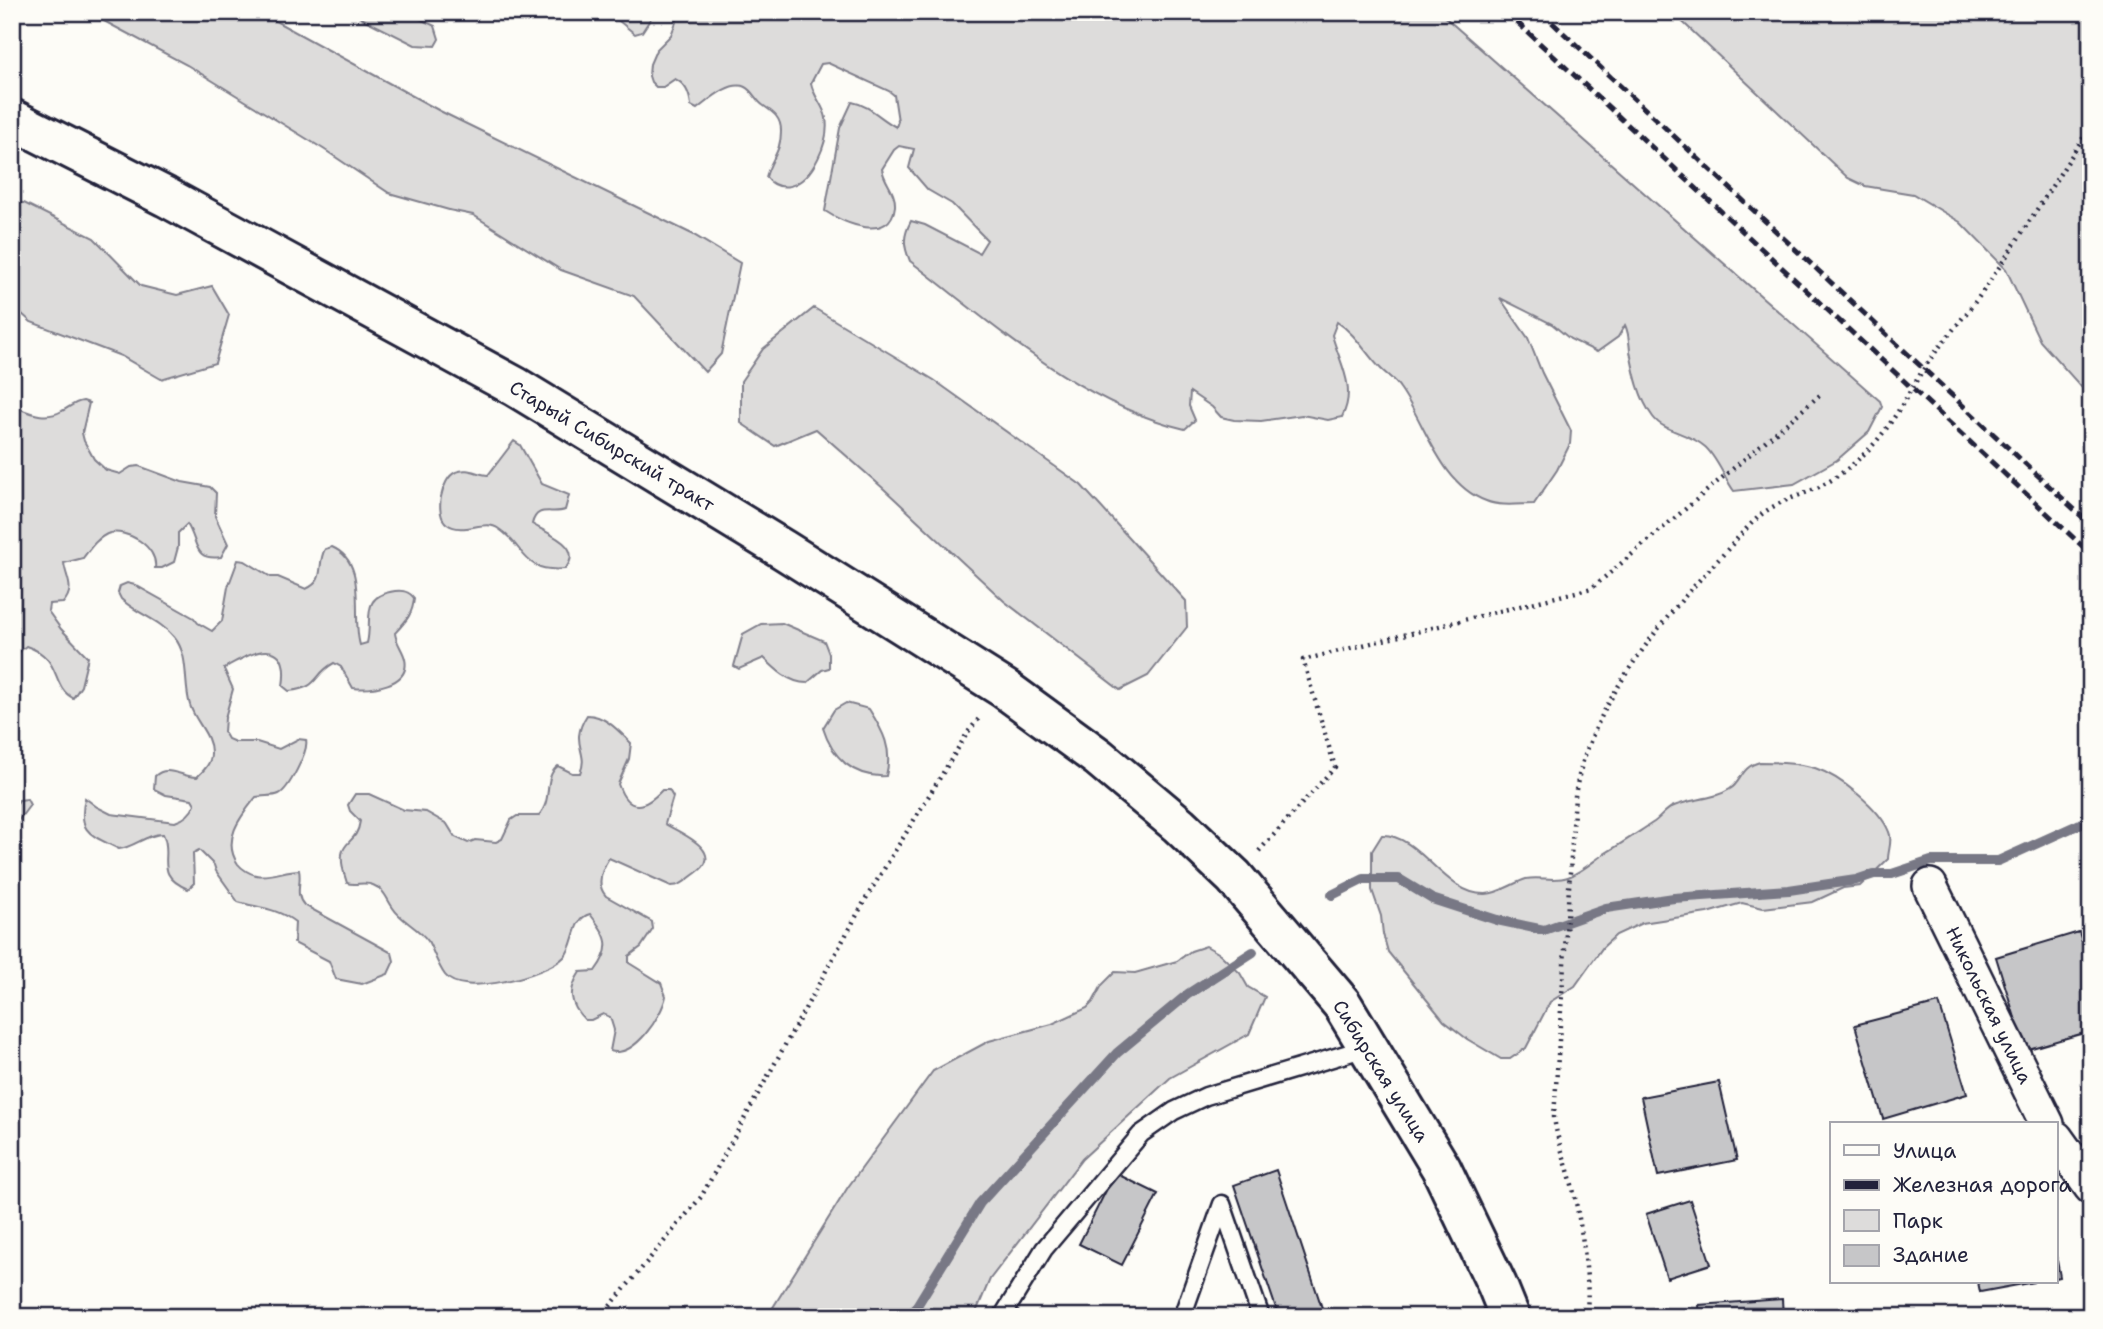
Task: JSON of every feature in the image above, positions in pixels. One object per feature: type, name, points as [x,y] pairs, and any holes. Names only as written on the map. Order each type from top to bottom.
[{"type":"street","name":"Старый Сибирский тракт","points":[[12,119],[166,197],[516,387],[784,550],[1005,689],[1098,757],[1179,825]]},
{"type":"street","name":"Сибирская улица","points":[[1179,825],[1234,877],[1342,1004],[1441,1168],[1510,1317]]},
{"type":"street","name":"Никольская улица","points":[[1930,886],[2046,1122]]},
{"type":"street","points":[[2058,1141],[2091,1187]]},
{"type":"lane","points":[[1002,1317],[1044,1249],[1142,1134],[1174,1111],[1206,1096],[1369,1046]]},
{"type":"lane","points":[[1182,1317],[1222,1204],[1261,1317]]},
{"type":"path","points":[[1585,1317],[1588,1310],[1588,1281],[1572,1182],[1558,1142],[1554,1117],[1574,796],[1582,760],[1602,713],[1622,681],[1695,585],[1763,514],[1795,495],[1819,487],[1844,472],[1873,444],[1898,413],[1923,370],[1980,295],[2091,126]]},
{"type":"path","points":[[1234,877],[1335,767],[1303,660],[1592,588],[1820,395]]},
{"type":"path","points":[[601,1317],[701,1198],[875,884],[968,732],[1005,689]]},
{"type":"green space","points":[[87,12],[259,12],[440,111],[692,234],[740,263],[721,354],[705,372],[634,296],[561,270],[473,215],[389,193],[187,65]]},
{"type":"green space","points":[[354,12],[405,12],[435,26],[439,39],[435,46],[415,45]]},
{"type":"green space","points":[[603,12],[655,12],[642,32],[635,34]]},
{"type":"green space","points":[[680,12],[1439,12],[1880,401],[1882,407],[1869,432],[1837,460],[1794,484],[1734,491],[1708,450],[1658,422],[1648,410],[1635,377],[1625,325],[1618,337],[1597,352],[1570,339],[1552,324],[1500,298],[1528,338],[1571,431],[1570,444],[1557,470],[1534,504],[1491,503],[1470,493],[1457,481],[1445,467],[1398,385],[1375,363],[1350,332],[1337,322],[1332,335],[1348,386],[1342,417],[1328,420],[1302,415],[1261,421],[1234,420],[1221,417],[1212,407],[1190,392],[1189,406],[1195,420],[1185,429],[1146,417],[1074,382],[1040,360],[910,261],[905,241],[911,221],[925,225],[979,253],[987,240],[952,204],[928,190],[909,168],[914,149],[899,146],[882,169],[895,201],[892,217],[885,224],[876,227],[854,225],[825,211],[840,128],[852,102],[869,109],[896,127],[898,121],[894,95],[828,63],[821,64],[811,83],[826,118],[827,127],[822,148],[813,168],[806,176],[790,186],[776,185],[766,177],[778,150],[780,123],[748,89],[733,86],[697,109],[691,106],[687,90],[679,81],[675,79],[663,87],[656,87],[651,82],[650,64],[656,50],[671,35]]},
{"type":"green space","points":[[1672,12],[2091,12],[2091,398],[2040,341],[2006,269],[1960,222],[1913,194],[1865,186],[1848,178]]},
{"type":"green space","points":[[12,202],[24,203],[94,238],[141,286],[177,295],[212,286],[229,315],[215,363],[161,379],[121,356],[31,322],[12,305]]},
{"type":"green space","points":[[814,308],[934,380],[1081,485],[1186,601],[1187,627],[1148,676],[1120,690],[1004,601],[816,429],[775,446],[741,423],[741,381],[763,349]]},
{"type":"green space","points":[[83,401],[89,403],[82,433],[94,459],[106,470],[120,474],[131,467],[139,466],[182,482],[210,487],[216,493],[215,516],[228,544],[221,557],[206,556],[198,549],[187,524],[178,533],[174,562],[162,568],[155,568],[155,560],[146,546],[123,533],[107,534],[94,544],[83,558],[64,563],[69,593],[63,603],[49,604],[48,611],[88,657],[81,686],[73,698],[66,693],[51,665],[38,651],[26,646],[20,651],[12,667],[12,406],[49,415]]},
{"type":"green space","points":[[514,441],[520,445],[542,484],[569,495],[565,510],[541,512],[532,524],[568,547],[571,554],[565,569],[540,567],[532,563],[508,536],[493,526],[460,528],[447,524],[443,519],[440,505],[446,481],[456,472],[464,470],[488,475]]},
{"type":"green space","points":[[332,547],[351,565],[355,577],[360,645],[367,643],[370,610],[376,598],[401,591],[408,592],[414,598],[408,617],[395,633],[405,659],[402,675],[396,681],[379,687],[353,688],[341,667],[334,663],[311,684],[289,691],[283,686],[284,673],[280,657],[268,651],[259,652],[224,669],[233,689],[224,732],[228,739],[235,742],[257,742],[279,749],[298,739],[306,740],[297,770],[283,791],[277,795],[256,797],[244,812],[232,837],[233,855],[246,871],[261,876],[299,870],[299,893],[304,905],[392,953],[394,961],[388,974],[362,984],[336,979],[329,961],[294,943],[295,922],[288,917],[238,902],[214,865],[199,850],[193,853],[194,883],[188,889],[170,877],[167,871],[166,842],[163,834],[119,849],[88,831],[83,819],[85,798],[111,814],[175,822],[182,819],[190,813],[195,804],[192,799],[166,795],[154,789],[155,776],[169,771],[197,777],[211,758],[209,741],[190,705],[179,644],[162,626],[121,599],[118,593],[120,586],[127,583],[135,585],[212,631],[222,621],[228,587],[238,560],[245,561],[271,577],[278,577],[306,589],[317,581],[322,555],[325,549]]},
{"type":"green space","points":[[782,623],[824,641],[829,654],[829,668],[822,670],[807,683],[788,678],[764,658],[739,669],[734,666],[743,634],[761,624]]},
{"type":"green space","points":[[846,703],[869,709],[879,725],[887,749],[886,776],[874,776],[854,769],[832,748],[823,728],[834,710]]},
{"type":"green space","points":[[587,715],[606,721],[631,743],[629,759],[618,784],[627,800],[632,804],[643,804],[662,790],[669,790],[673,797],[665,824],[698,844],[706,858],[704,865],[696,873],[675,886],[609,858],[604,867],[600,882],[606,896],[652,922],[653,929],[641,947],[629,956],[629,963],[661,983],[666,996],[659,1014],[646,1034],[628,1049],[619,1052],[610,1051],[614,1030],[610,1017],[603,1014],[585,1020],[573,1003],[573,985],[580,972],[595,971],[605,955],[604,935],[590,914],[580,921],[568,952],[555,964],[523,977],[504,981],[485,984],[454,982],[442,971],[428,941],[396,913],[380,889],[370,884],[347,883],[343,868],[343,850],[354,837],[360,821],[348,805],[355,794],[369,794],[404,810],[426,812],[447,824],[455,837],[468,843],[475,840],[496,842],[502,839],[511,820],[517,816],[538,816],[543,810],[550,777],[558,766],[572,773],[580,773],[583,759],[579,733]]},
{"type":"green space","points":[[1760,762],[1815,768],[1847,785],[1877,813],[1889,832],[1891,838],[1888,859],[1860,886],[1843,888],[1813,902],[1763,908],[1742,903],[1707,913],[1642,923],[1616,935],[1603,947],[1575,986],[1550,1002],[1526,1048],[1510,1059],[1501,1059],[1467,1039],[1444,1021],[1388,952],[1381,916],[1372,890],[1372,851],[1382,835],[1396,837],[1409,844],[1458,885],[1471,892],[1486,894],[1526,879],[1558,879],[1573,875],[1654,822],[1671,807],[1730,789],[1749,767]]},
{"type":"green space","points":[[27,799],[30,805],[12,829],[12,806],[19,800]]},
{"type":"green space","points":[[1206,946],[1220,954],[1240,973],[1248,987],[1265,997],[1249,1034],[1170,1078],[1082,1159],[990,1279],[974,1317],[767,1317],[848,1187],[933,1071],[989,1041],[1052,1024],[1087,1008],[1102,985],[1115,972],[1135,973],[1177,961],[1191,951]]},
{"type":"building","points":[[2079,932],[2091,970],[2091,1031],[2025,1050],[1996,957]]},
{"type":"building","points":[[1939,1003],[1967,1094],[1883,1119],[1855,1025]]},
{"type":"building","points":[[1719,1082],[1737,1160],[1658,1176],[1641,1097]]},
{"type":"building","points":[[1276,1170],[1325,1317],[1279,1317],[1234,1185]]},
{"type":"building","points":[[1115,1173],[1158,1194],[1122,1265],[1079,1244]]},
{"type":"building","points":[[1690,1200],[1711,1264],[1667,1278],[1646,1214]]},
{"type":"building","points":[[1978,1284],[2023,1284],[1980,1292]]},
{"type":"building","points":[[1782,1299],[1783,1317],[1700,1317],[1699,1305]]},
{"type":"waterway","points":[[1332,895],[1364,879],[1399,879],[1432,899],[1497,920],[1544,930],[1606,908],[1674,898],[1789,890],[1856,880],[1874,874],[1892,874],[1931,861],[1998,861],[2091,819]]},
{"type":"waterway","points":[[910,1317],[980,1203],[1117,1053],[1188,994],[1253,952]]},
{"type":"railway","points":[[1506,12],[2091,554]]},
{"type":"railway","points":[[1541,12],[2091,525]]}]
